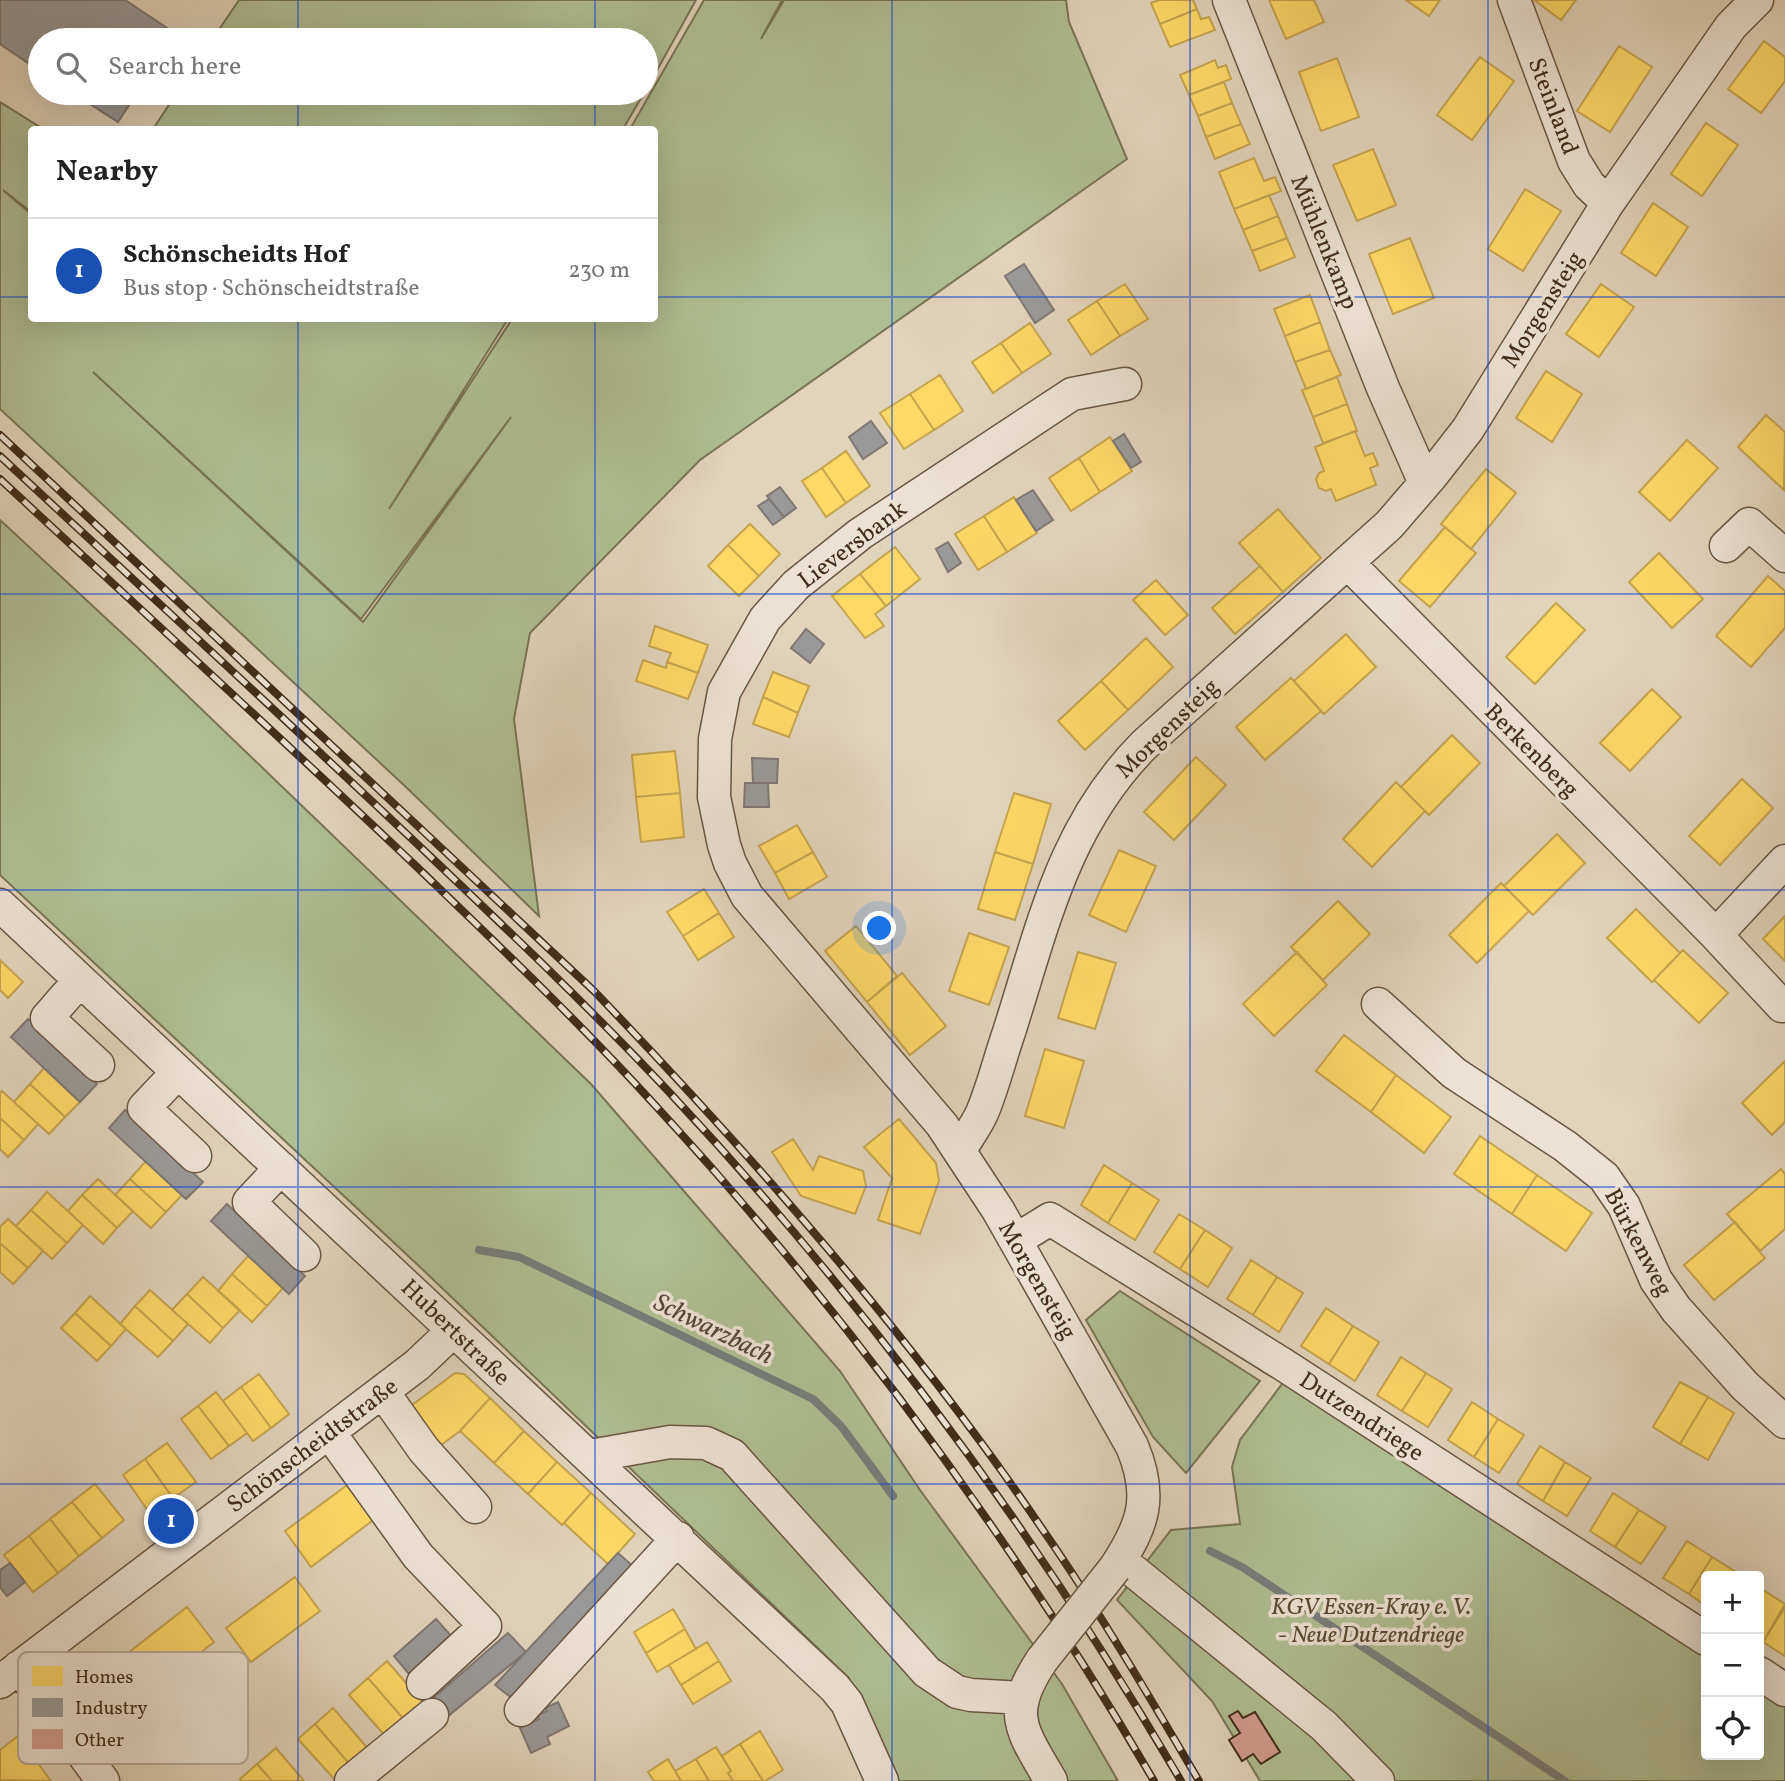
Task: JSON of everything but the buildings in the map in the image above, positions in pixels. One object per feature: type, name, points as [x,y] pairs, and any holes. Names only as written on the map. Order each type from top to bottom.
[{"type":"street","name":"Mühlenkamp","points":[[1228,0],[1383,388],[1425,483]]},
{"type":"street","name":"Steinland","points":[[1514,0],[1574,161],[1589,186],[1608,203]]},
{"type":"street","name":"Morgensteig","points":[[1021,1698],[1042,1660],[1117,1564],[1130,1544],[1143,1515],[1140,1464],[1132,1446],[1016,1241],[960,1150],[985,1103],[1057,881],[1089,814],[1120,770],[1144,745],[1389,525],[1468,429],[1608,203],[1731,26],[1757,0]]},
{"type":"street","name":"Lieversbank","points":[[960,1150],[942,1125],[757,909],[738,880],[724,845],[715,796],[715,739],[724,692],[765,619],[796,585],[826,559],[1072,394],[1125,384]]},
{"type":"street","points":[[1726,546],[1749,524],[1785,556]]},
{"type":"street","name":"Berkenberg","points":[[1348,563],[1716,935],[1782,1006]]},
{"type":"street","points":[[1716,935],[1785,861]]},
{"type":"street","name":"Hubertstraße","points":[[0,905],[835,1688],[847,1703],[882,1781]]},
{"type":"street","points":[[80,980],[47,1018],[98,1065]]},
{"type":"street","name":"Bürkenweg","points":[[1378,1004],[1454,1073],[1565,1146],[1604,1177],[1623,1206],[1656,1280],[1676,1310],[1745,1386],[1785,1422]]},
{"type":"street","points":[[178,1072],[144,1108],[195,1156]]},
{"type":"street","points":[[281,1168],[249,1202],[304,1255]]},
{"type":"street","name":"Dutzendriege","points":[[1016,1241],[1051,1219],[1284,1365],[1701,1636]]},
{"type":"street","name":"Schönscheidtstraße","points":[[39,1652],[383,1392],[453,1331]]},
{"type":"street","points":[[383,1392],[424,1450],[475,1507]]},
{"type":"street","points":[[329,1432],[418,1556],[485,1626],[423,1683]]},
{"type":"street","points":[[590,1456],[670,1442],[706,1443],[732,1455],[927,1672],[957,1692],[1021,1698],[1020,1711],[1027,1739],[1051,1781]]},
{"type":"street","points":[[521,1710],[678,1538]]},
{"type":"street","points":[[1117,1564],[1324,1726],[1373,1777]]},
{"type":"street","points":[[1764,1676],[1785,1690]]},
{"type":"street","points":[[351,1781],[432,1715]]},
{"type":"street","points":[[88,1764],[103,1781]]},
{"type":"green space","points":[[239,0],[696,0],[658,68],[658,28],[220,28]]},
{"type":"green space","points":[[704,0],[782,0],[761,39],[784,0],[1066,0],[1069,22],[1127,159],[700,460],[530,633],[514,719],[539,916],[407,788],[0,409],[0,102],[38,126],[28,126],[28,210],[3,190],[28,211],[28,322],[506,322],[389,509],[510,322],[658,322],[658,126],[632,126],[644,105],[658,105],[658,80]],"holes":[[[93,372],[361,619],[511,417],[363,622]]]},
{"type":"green space","points":[[169,105],[637,105],[625,126],[155,126]]},
{"type":"green space","points":[[0,520],[138,648],[591,1084],[840,1371],[920,1490],[1062,1684],[1118,1781],[890,1781],[858,1708],[849,1678],[420,1267],[0,875]]},
{"type":"green space","points":[[1120,1291],[1260,1381],[1186,1473],[1153,1437],[1086,1320]]},
{"type":"green space","name":"KGV Essen-Kray e. V. - Neue Dutzendriege","points":[[1291,1372],[1701,1642],[1701,1760],[1764,1760],[1764,1682],[1785,1696],[1785,1781],[1260,1781],[1212,1701],[1117,1600],[1171,1530],[1240,1524],[1232,1467],[1240,1440]]},
{"type":"waterway","name":"Schwarzbach","points":[[479,1250],[519,1257],[813,1399],[841,1426],[893,1496]]},
{"type":"waterway","name":"Schwarzbach","points":[[1210,1551],[1242,1567],[1565,1781]]},
{"type":"railway","points":[[0,435],[594,991],[714,1119],[886,1319],[992,1458],[1084,1591],[1199,1781]]},
{"type":"railway","points":[[0,456],[523,945],[669,1092],[741,1171],[879,1336],[1007,1509],[1067,1598],[1181,1781]]},
{"type":"railway","points":[[0,479],[418,868],[508,955],[654,1104],[793,1263],[922,1429],[1043,1602],[1154,1781]]},
{"type":"place","name":"Schönscheidts Hof","points":[[171,1521]]}]
